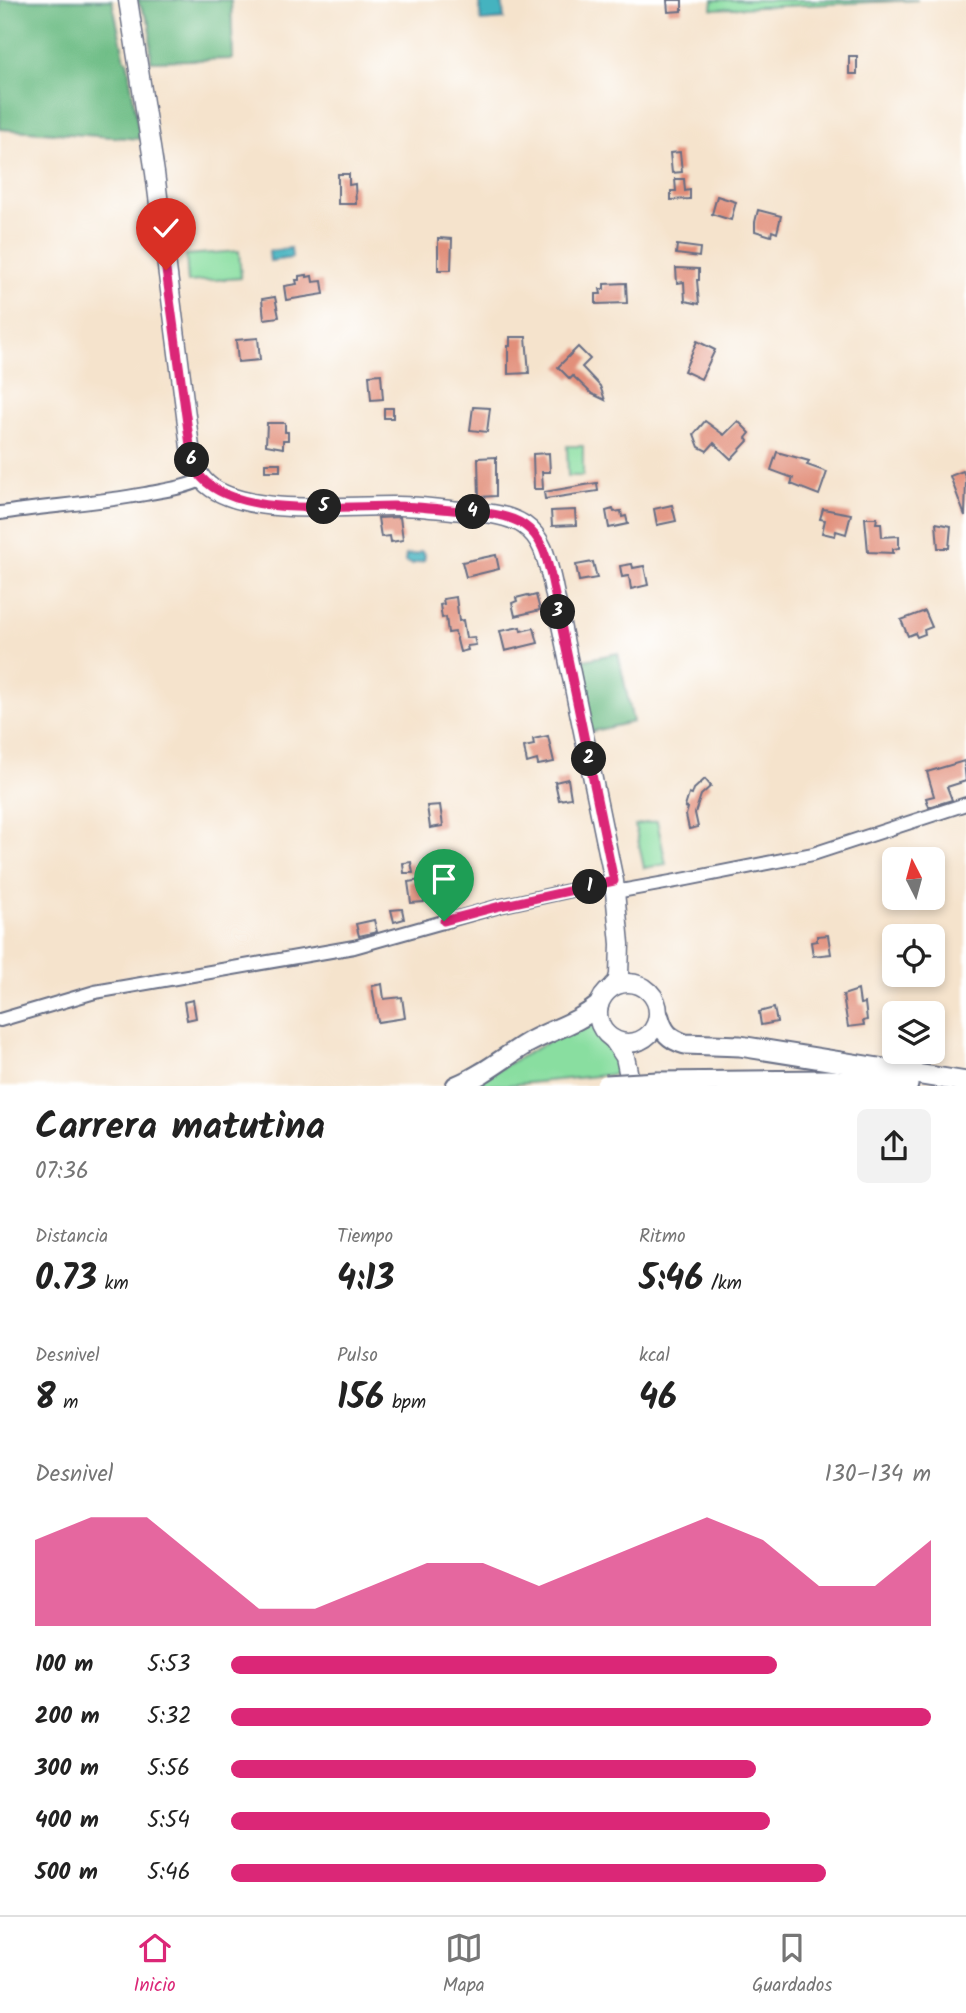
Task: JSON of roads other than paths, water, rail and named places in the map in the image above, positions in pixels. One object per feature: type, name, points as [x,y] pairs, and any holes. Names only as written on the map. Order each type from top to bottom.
[{"type":"main road","points":[[128,0],[155,173],[190,447],[197,472],[213,488],[257,503],[310,507],[396,506],[480,512],[512,519],[534,534],[542,545],[614,887],[620,944],[619,975],[617,982],[601,998],[598,1016],[605,1033],[625,1058],[632,1086]]},
{"type":"main road","points":[[620,944],[627,971],[655,997],[665,1034],[676,1041],[685,1044],[740,1046],[966,1082]]},
{"type":"main road","points":[[613,986],[622,983],[640,984]]},
{"type":"main road","points":[[456,1086],[476,1077],[526,1044],[582,1018],[598,1006]]},
{"type":"main road","points":[[612,1039],[634,1043],[644,1039],[651,1033],[659,1017]]},
{"type":"main road","points":[[632,1086],[634,1065],[644,1039]]},
{"type":"main road","points":[[595,1086],[658,1082],[828,1080],[913,1086]]},
{"type":"street","points":[[0,513],[108,500],[190,485],[203,479]]},
{"type":"street","points":[[0,1020],[95,992],[354,947],[500,906],[813,854],[966,804]]},
{"type":"water","points":[[479,0],[502,0],[504,19],[481,21]]},
{"type":"water","points":[[291,248],[292,258],[270,261],[269,251]]},
{"type":"water","points":[[421,551],[425,555],[424,561],[412,564],[405,562],[406,555]]}]
